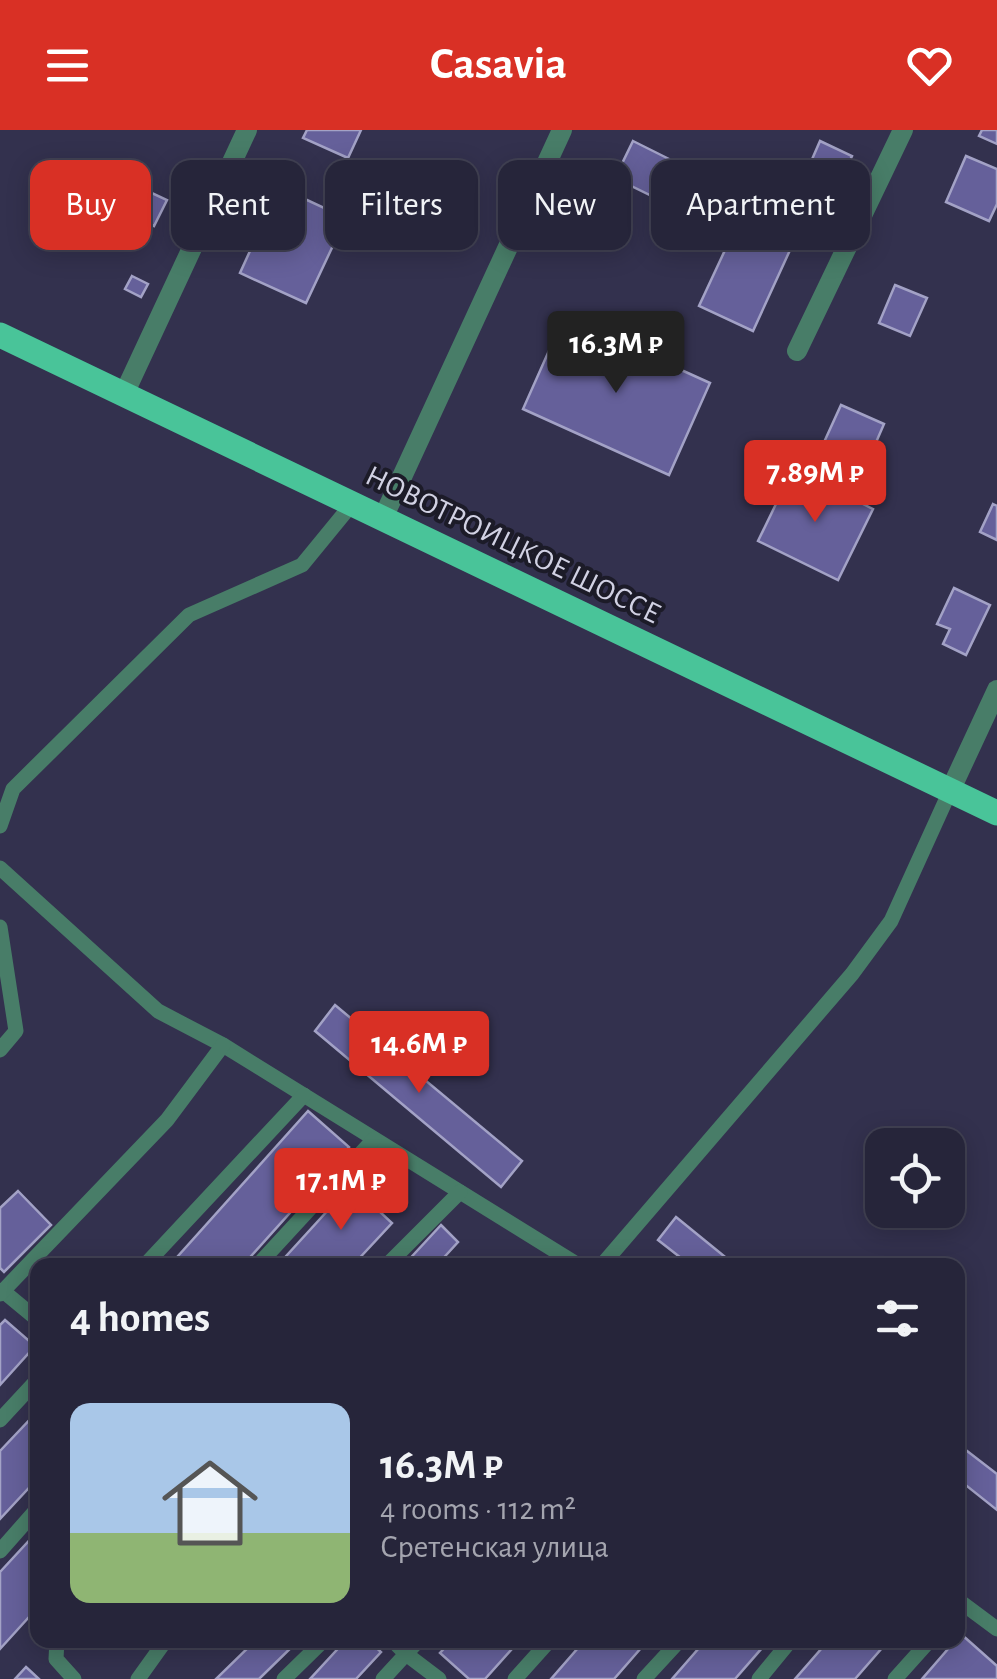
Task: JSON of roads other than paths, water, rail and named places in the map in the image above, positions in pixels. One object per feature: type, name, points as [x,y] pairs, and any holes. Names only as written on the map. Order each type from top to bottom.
[{"type":"main road","name":"НОВОТРОИЦКОЕ ШОССЕ","points":[[0,334],[997,813]]},
{"type":"street","points":[[124,394],[247,130]]},
{"type":"street","points":[[383,518],[562,130]]},
{"type":"street","points":[[797,351],[903,130]]},
{"type":"street","points":[[950,790],[997,690]]},
{"type":"lane","points":[[0,826],[12,788],[190,614],[302,565],[352,504]]},
{"type":"lane","points":[[608,1258],[852,974],[890,921],[950,790]]},
{"type":"lane","points":[[0,868],[158,1012],[223,1045],[567,1258]]},
{"type":"lane","points":[[0,927],[16,1032],[0,1050]]},
{"type":"lane","points":[[35,1258],[167,1120],[223,1045]]},
{"type":"lane","points":[[152,1258],[304,1095]]},
{"type":"lane","points":[[264,1258],[374,1139]]},
{"type":"lane","points":[[393,1258],[460,1192]]},
{"type":"lane","points":[[30,1263],[2,1292],[30,1314]]},
{"type":"lane","points":[[0,1420],[30,1388]]},
{"type":"lane","points":[[0,1551],[30,1517]]},
{"type":"lane","points":[[965,1608],[997,1628]]},
{"type":"lane","points":[[57,1648],[56,1659],[74,1679]]},
{"type":"lane","points":[[138,1679],[160,1648]]},
{"type":"lane","points":[[284,1679],[316,1648]]},
{"type":"lane","points":[[400,1648],[439,1679]]},
{"type":"lane","points":[[384,1679],[412,1648]]},
{"type":"lane","points":[[515,1679],[543,1648]]},
{"type":"lane","points":[[644,1679],[673,1648]]},
{"type":"lane","points":[[759,1679],[784,1648]]},
{"type":"lane","points":[[895,1679],[923,1648]]}]
